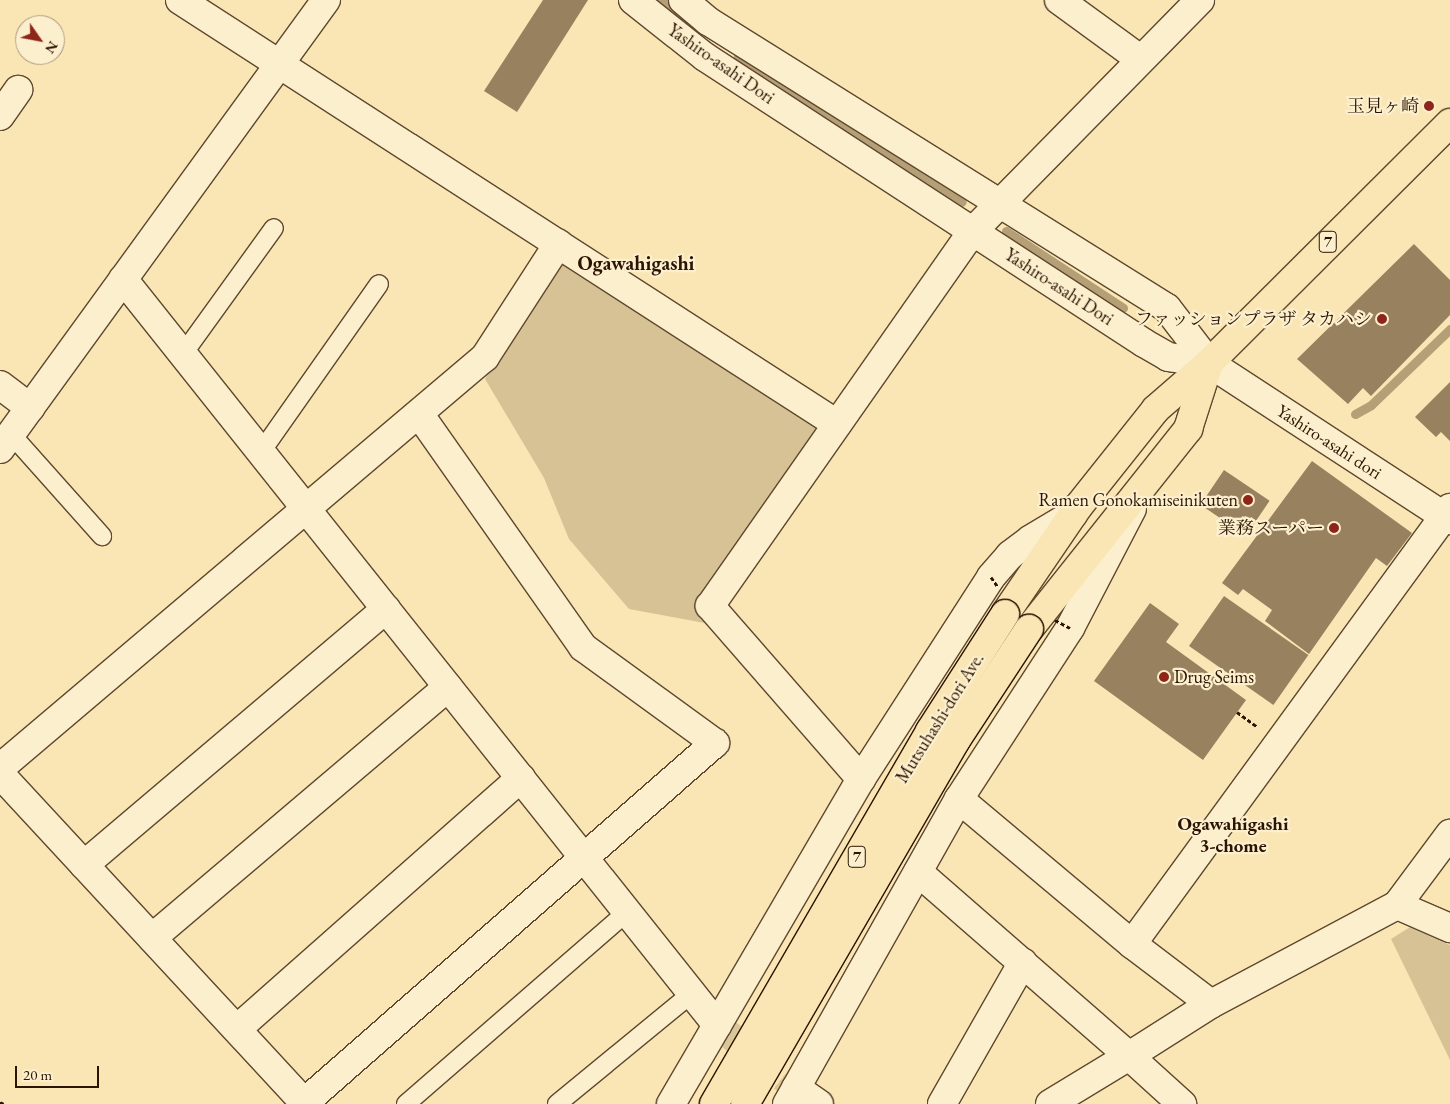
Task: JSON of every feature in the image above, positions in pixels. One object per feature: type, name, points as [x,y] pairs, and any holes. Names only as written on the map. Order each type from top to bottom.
[{"type":"main road","name":"7","points":[[1146,482],[1188,429],[1209,363],[1450,123]]},
{"type":"main road","name":"Mutsuhashi-dori Ave.","points":[[714,1104],[930,731],[1005,614],[1073,514],[1156,409],[1209,363]]},
{"type":"main road","name":"Mutsuhashi-dori Ave.","points":[[745,1104],[956,740],[1029,629],[1146,482]]},
{"type":"street","points":[[180,0],[837,424]]},
{"type":"street","points":[[6,442],[326,0]]},
{"type":"street","name":"Yashiro-asahi Dori","points":[[633,0],[705,56],[1168,357],[1209,363]]},
{"type":"street","name":"Yashiro-asahi Dori","points":[[683,0],[708,21],[1167,308],[1209,363]]},
{"type":"street","points":[[1059,0],[1140,59]]},
{"type":"street","points":[[861,779],[710,606],[973,231],[1200,0]]},
{"type":"street","points":[[0,116],[18,90]]},
{"type":"street","points":[[0,768],[485,357],[558,244]]},
{"type":"street","points":[[124,279],[717,1025]]},
{"type":"street","name":"Yashiro-asahi dori","points":[[1209,363],[1448,514]]},
{"type":"street","points":[[0,385],[30,408]]},
{"type":"street","points":[[0,774],[306,1103],[715,743],[583,647],[419,414]]},
{"type":"street","points":[[819,1104],[791,1096],[959,799],[1070,628],[1146,482]]},
{"type":"street","points":[[671,1104],[861,779],[992,577],[1017,550],[1073,514]]},
{"type":"street","points":[[1132,944],[1448,514]]},
{"type":"street","points":[[84,865],[386,609]]},
{"type":"street","points":[[152,938],[448,687]]},
{"type":"street","points":[[237,1029],[521,778]]},
{"type":"street","points":[[959,799],[1132,944],[1211,1004]]},
{"type":"street","points":[[1050,1104],[1211,1004],[1398,905],[1450,834]]},
{"type":"street","points":[[918,872],[1023,962],[1182,1104]]},
{"type":"street","points":[[1398,905],[1450,928]]},
{"type":"street","points":[[942,1104],[1023,962]]},
{"type":"lane","points":[[183,354],[274,228]]},
{"type":"lane","points":[[261,452],[379,284]]},
{"type":"lane","points":[[6,442],[102,536]]},
{"type":"lane","points":[[406,1104],[627,912]]},
{"type":"lane","points":[[557,1104],[692,993]]},
{"type":"path","points":[[0,1102],[4,1104]]},
{"type":"shaded area","points":[[561,262],[817,429],[695,606],[710,624],[629,609],[569,539],[544,478],[485,379]]},
{"type":"shaded area","points":[[1410,927],[1450,945],[1450,1060],[1391,939]]},
{"type":"building","points":[[543,0],[588,0],[517,112],[484,91]]},
{"type":"building","points":[[1414,244],[1450,280],[1450,315],[1371,396],[1363,388],[1348,404],[1297,359]]},
{"type":"building","points":[[1450,382],[1450,441],[1441,432],[1436,437],[1415,417]]},
{"type":"building","points":[[1312,461],[1412,533],[1387,566],[1376,558],[1309,654],[1265,621],[1272,610],[1243,589],[1238,595],[1222,583]]},
{"type":"building","points":[[1224,470],[1270,501],[1246,536],[1201,505]]},
{"type":"building","points":[[1224,596],[1308,655],[1273,705],[1189,646]]},
{"type":"building","points":[[1150,603],[1179,624],[1166,642],[1246,700],[1203,760],[1094,681]]},
{"type":"waterway","points":[[661,0],[690,23]]},
{"type":"waterway","points":[[738,56],[962,202]]},
{"type":"waterway","points":[[1006,231],[1123,308]]},
{"type":"waterway","points":[[1355,414],[1371,405],[1450,329]]},
{"type":"tunnel","points":[[717,1025],[796,1088]]},
{"type":"place","name":"玉見ヶ崎","points":[[1429,106]]},
{"type":"place","name":"ファッションプラザ タカハシ","points":[[1382,319]]},
{"type":"place","name":"Ramen Gonokamiseinikuten","points":[[1248,500]]},
{"type":"place","name":"業務スーパー","points":[[1334,528]]},
{"type":"place","name":"Drug Seims","points":[[1164,677]]},
{"type":"district","name":"Ogawahigashi","points":[[636,263]]},
{"type":"district","name":"Ogawahigashi 3-chome","points":[[1233,835]]}]
